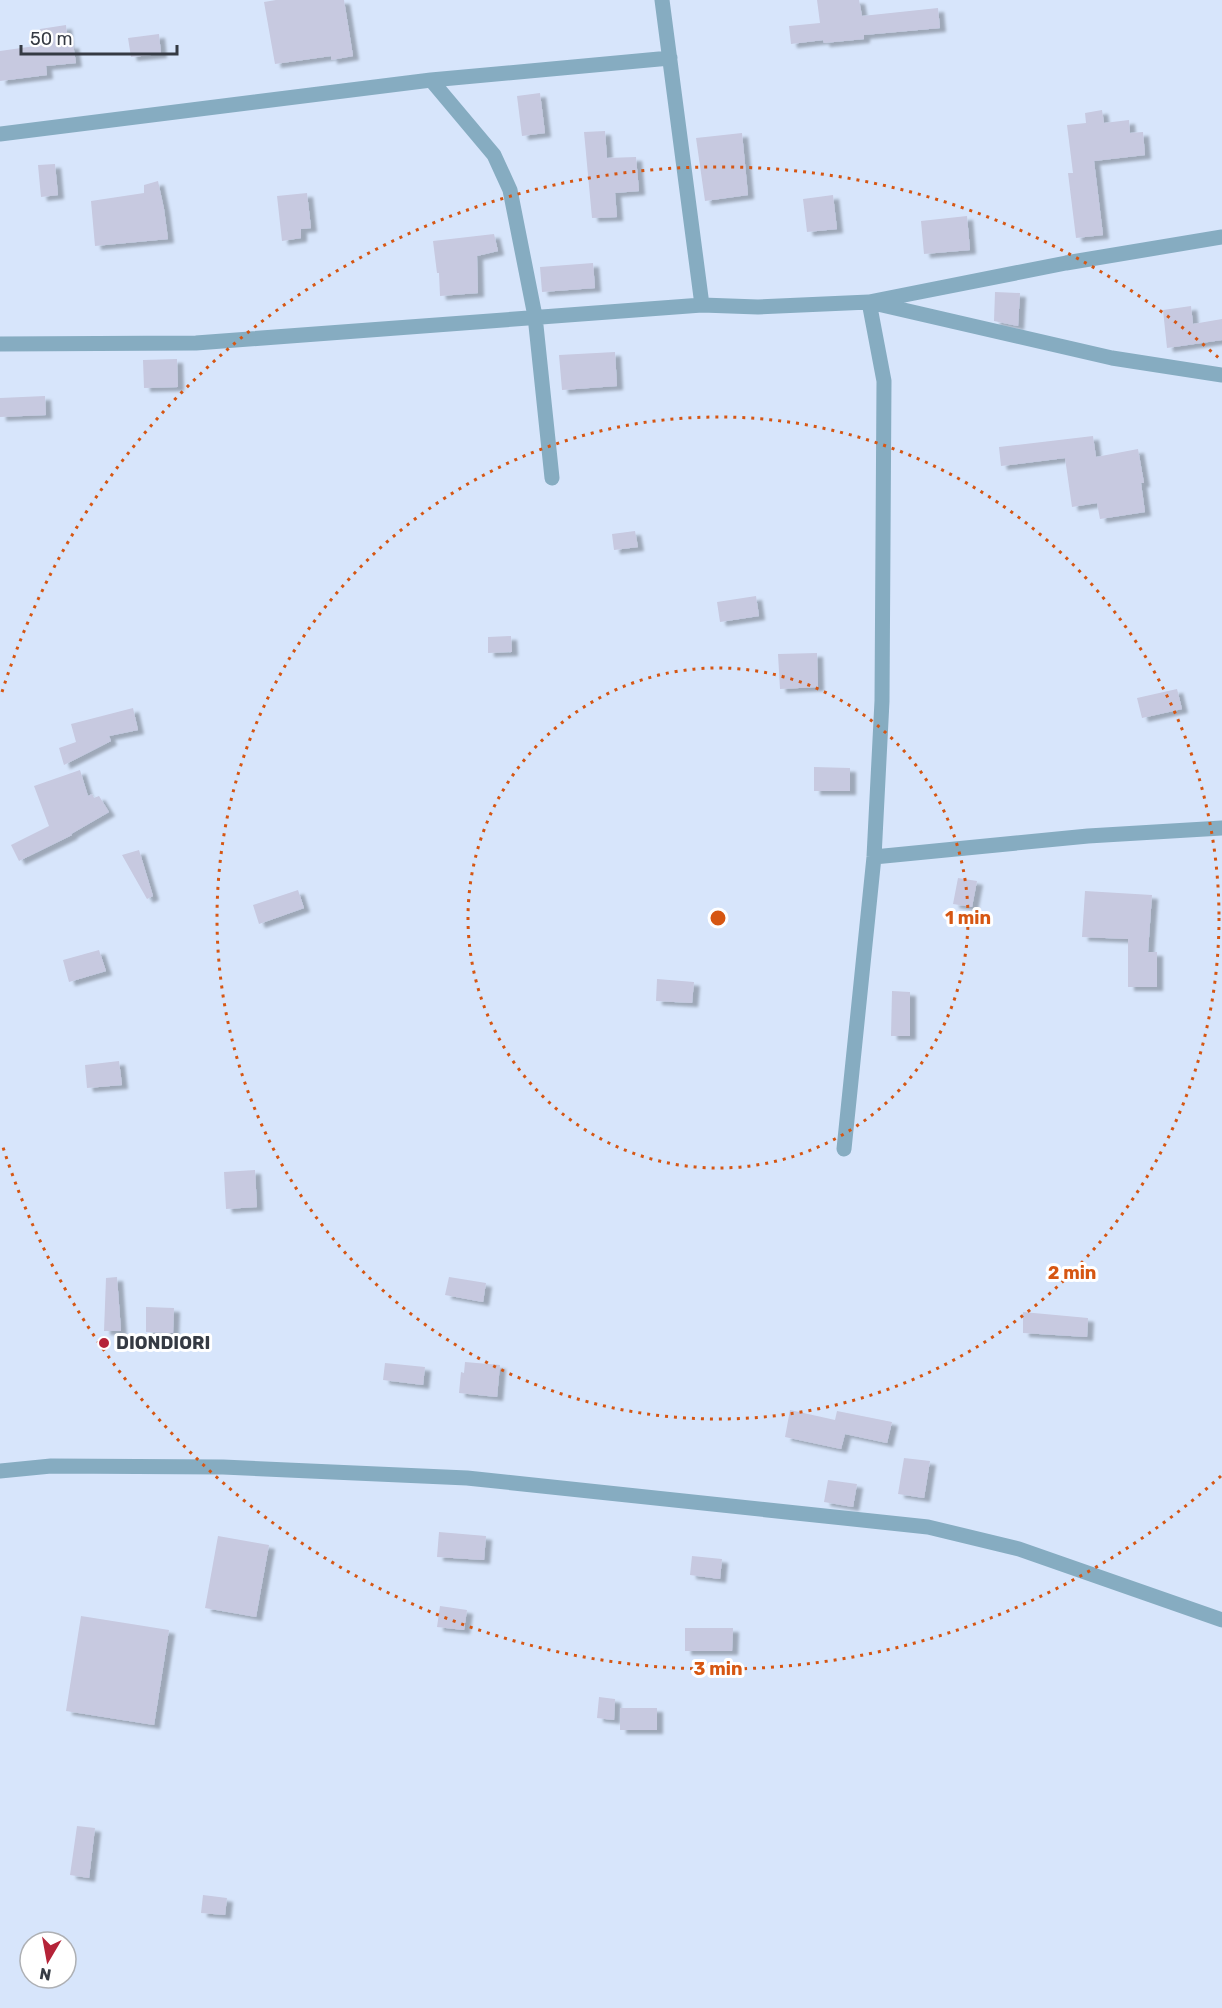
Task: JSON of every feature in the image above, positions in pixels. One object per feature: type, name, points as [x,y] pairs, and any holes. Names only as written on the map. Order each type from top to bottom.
[{"type":"street","points":[[662,0],[702,305]]},
{"type":"street","points":[[0,134],[430,80],[670,58]]},
{"type":"street","points":[[430,80],[494,155],[510,190],[535,316],[552,478]]},
{"type":"street","points":[[0,345],[196,343],[702,305],[758,307],[869,302],[1066,263],[1222,237]]},
{"type":"street","points":[[869,302],[1112,358],[1222,375]]},
{"type":"street","points":[[844,1149],[874,857],[882,701],[885,381],[869,302]]},
{"type":"street","points":[[874,857],[1088,836],[1222,828]]},
{"type":"street","points":[[0,1471],[51,1466],[223,1467],[467,1478],[928,1527],[1019,1549],[1222,1620]]},
{"type":"building","points":[[344,0],[353,56],[331,60],[331,56],[275,64],[264,2]]},
{"type":"building","points":[[817,0],[859,0],[862,16],[938,8],[940,28],[864,35],[864,39],[824,43],[823,40],[791,44],[789,26],[820,23]]},
{"type":"building","points":[[66,25],[68,45],[73,44],[76,63],[46,66],[47,75],[0,81],[0,51],[42,45],[40,29]]},
{"type":"building","points":[[159,34],[161,54],[131,57],[128,38]]},
{"type":"building","points":[[540,93],[545,133],[522,136],[517,96]]},
{"type":"building","points":[[1102,110],[1104,123],[1129,120],[1130,133],[1143,132],[1145,155],[1094,161],[1103,235],[1076,238],[1068,173],[1073,173],[1067,125],[1086,123],[1085,113]]},
{"type":"building","points":[[605,131],[607,158],[636,157],[639,191],[615,193],[617,217],[592,218],[584,132]]},
{"type":"building","points":[[742,133],[748,195],[705,201],[696,138]]},
{"type":"building","points":[[55,164],[58,195],[41,197],[38,165]]},
{"type":"building","points":[[158,181],[168,239],[95,246],[91,201],[144,193],[144,185]]},
{"type":"building","points":[[307,193],[311,228],[301,229],[301,238],[282,241],[277,196]]},
{"type":"building","points":[[833,195],[837,229],[807,232],[803,199]]},
{"type":"building","points":[[967,216],[970,250],[924,254],[921,221]]},
{"type":"building","points":[[494,234],[498,251],[477,256],[478,293],[440,296],[439,273],[437,273],[433,241]]},
{"type":"building","points":[[593,263],[595,288],[542,292],[540,267]]},
{"type":"building","points":[[995,292],[1020,293],[1018,326],[994,321]]},
{"type":"building","points":[[1191,306],[1193,324],[1222,319],[1222,340],[1167,348],[1163,310]]},
{"type":"building","points":[[615,352],[617,386],[562,390],[559,355]]},
{"type":"building","points":[[177,359],[178,387],[144,388],[143,360]]},
{"type":"building","points":[[45,396],[46,415],[0,417],[0,398]]},
{"type":"building","points":[[1093,436],[1096,457],[1138,449],[1144,483],[1141,483],[1145,512],[1100,519],[1097,503],[1072,507],[1065,458],[1001,466],[999,447]]},
{"type":"building","points":[[635,531],[638,547],[614,550],[612,534]]},
{"type":"building","points":[[756,596],[759,616],[720,622],[717,602]]},
{"type":"building","points":[[511,636],[512,652],[488,653],[488,637]]},
{"type":"building","points":[[817,653],[818,687],[780,689],[778,654]]},
{"type":"building","points":[[1177,689],[1182,709],[1142,718],[1137,698]]},
{"type":"building","points":[[133,708],[138,730],[109,736],[111,741],[64,765],[59,748],[76,742],[71,724]]},
{"type":"building","points":[[814,767],[850,768],[850,791],[814,791]]},
{"type":"building","points":[[80,770],[88,796],[92,794],[94,798],[99,796],[109,812],[72,835],[19,861],[11,845],[49,826],[34,786]]},
{"type":"building","points":[[139,850],[153,896],[147,899],[122,855]]},
{"type":"building","points":[[958,878],[977,881],[972,907],[953,904]]},
{"type":"building","points":[[298,890],[304,908],[259,924],[253,905]]},
{"type":"building","points":[[1085,891],[1152,895],[1148,952],[1157,952],[1157,987],[1128,987],[1128,939],[1082,937]]},
{"type":"building","points":[[99,950],[106,971],[69,982],[63,960]]},
{"type":"building","points":[[657,979],[694,982],[692,1003],[656,1001]]},
{"type":"building","points":[[892,991],[910,992],[910,1036],[891,1036]]},
{"type":"building","points":[[119,1061],[122,1085],[87,1088],[85,1065]]},
{"type":"building","points":[[255,1170],[257,1207],[226,1209],[224,1172]]},
{"type":"building","points":[[117,1277],[121,1331],[104,1331],[106,1278]]},
{"type":"building","points":[[449,1277],[486,1283],[483,1302],[445,1295]]},
{"type":"building","points":[[146,1307],[174,1308],[173,1333],[146,1332]]},
{"type":"building","points":[[1023,1312],[1088,1318],[1087,1337],[1023,1333]]},
{"type":"building","points":[[465,1362],[500,1365],[497,1397],[459,1393],[461,1372],[464,1373]]},
{"type":"building","points":[[385,1363],[425,1367],[423,1385],[383,1380]]},
{"type":"building","points":[[790,1410],[835,1420],[837,1411],[892,1422],[887,1443],[845,1434],[841,1449],[785,1437]]},
{"type":"building","points":[[904,1458],[930,1461],[924,1498],[898,1494]]},
{"type":"building","points":[[828,1480],[857,1484],[853,1507],[824,1502]]},
{"type":"building","points":[[439,1532],[486,1536],[484,1560],[437,1557]]},
{"type":"building","points":[[218,1536],[269,1545],[256,1617],[205,1608]]},
{"type":"building","points":[[692,1556],[722,1559],[720,1579],[690,1575]]},
{"type":"building","points":[[440,1606],[467,1610],[464,1630],[437,1627]]},
{"type":"building","points":[[81,1616],[169,1630],[154,1725],[66,1711]]},
{"type":"building","points":[[685,1628],[733,1628],[732,1651],[685,1651]]},
{"type":"building","points":[[599,1697],[615,1699],[614,1720],[597,1718]]},
{"type":"building","points":[[620,1708],[657,1708],[657,1730],[620,1730]]},
{"type":"building","points":[[77,1826],[95,1828],[89,1878],[70,1875]]},
{"type":"building","points":[[203,1895],[227,1898],[225,1915],[201,1913]]},
{"type":"place","name":"DIONDIORI","points":[[104,1343]]}]
